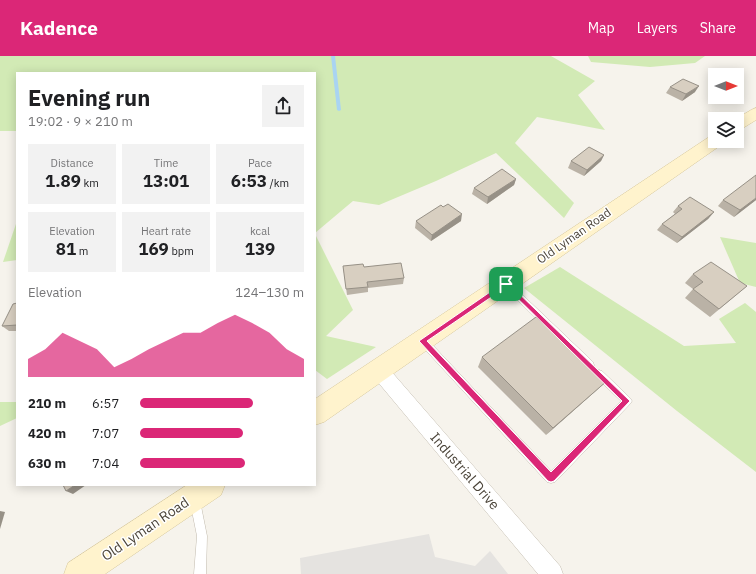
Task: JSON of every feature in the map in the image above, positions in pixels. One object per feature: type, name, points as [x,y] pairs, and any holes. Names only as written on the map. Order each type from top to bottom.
[{"type":"main road","points":[[744,121],[756,113]]},
{"type":"main road","name":"Old Lyman Road","points":[[316,412],[708,146]]},
{"type":"main road","name":"Old Lyman Road","points":[[79,574],[203,491]]},
{"type":"street","name":"Industrial Drive","points":[[378,369],[552,574]]},
{"type":"lane","points":[[422,341],[551,478],[627,401],[506,284]]},
{"type":"lane","points":[[200,574],[203,491]]},
{"type":"green space","points":[[0,56],[551,56],[595,81],[578,95],[605,130],[537,117],[515,143],[574,203],[564,218],[496,153],[436,181],[379,205],[353,201],[316,232],[316,72],[16,72],[16,131],[0,131]]},
{"type":"green space","points":[[588,56],[705,56],[695,63],[650,67],[591,62]]},
{"type":"green space","points":[[16,224],[16,260],[3,262]]},
{"type":"green space","points":[[316,236],[353,310],[326,336],[376,347],[327,379],[316,371]]},
{"type":"green space","points":[[720,237],[756,243],[756,287],[740,283]]},
{"type":"green space","points":[[560,267],[684,346],[736,343],[719,319],[745,303],[756,312],[756,472],[677,411],[524,288]]},
{"type":"green space","points":[[0,402],[16,402],[16,418],[0,426]]},
{"type":"shaded area","points":[[429,534],[435,557],[475,566],[490,551],[508,574],[301,574],[300,558]]},
{"type":"building","points":[[683,79],[699,86],[686,94],[670,87]]},
{"type":"building","points":[[589,147],[604,155],[587,170],[571,161]]},
{"type":"building","points":[[502,169],[516,179],[488,197],[474,188]]},
{"type":"building","points":[[756,175],[756,198],[740,210],[723,200]]},
{"type":"building","points":[[690,197],[714,212],[682,237],[662,224],[682,209],[678,206]]},
{"type":"building","points":[[448,204],[462,214],[432,235],[416,221],[441,205],[443,207]]},
{"type":"building","points":[[711,262],[747,286],[719,309],[693,289],[703,282],[693,274]]},
{"type":"building","points":[[401,263],[404,278],[367,282],[368,287],[346,289],[343,266],[363,264],[364,267]]},
{"type":"building","points":[[16,303],[16,325],[2,326],[13,304]]},
{"type":"building","points":[[536,317],[608,380],[553,428],[482,357]]},
{"type":"building","points":[[64,486],[74,486],[66,491]]},
{"type":"waterway","points":[[333,56],[339,110]]},
{"type":"route","points":[[506,284],[627,401],[551,478],[422,341],[506,284]]}]
